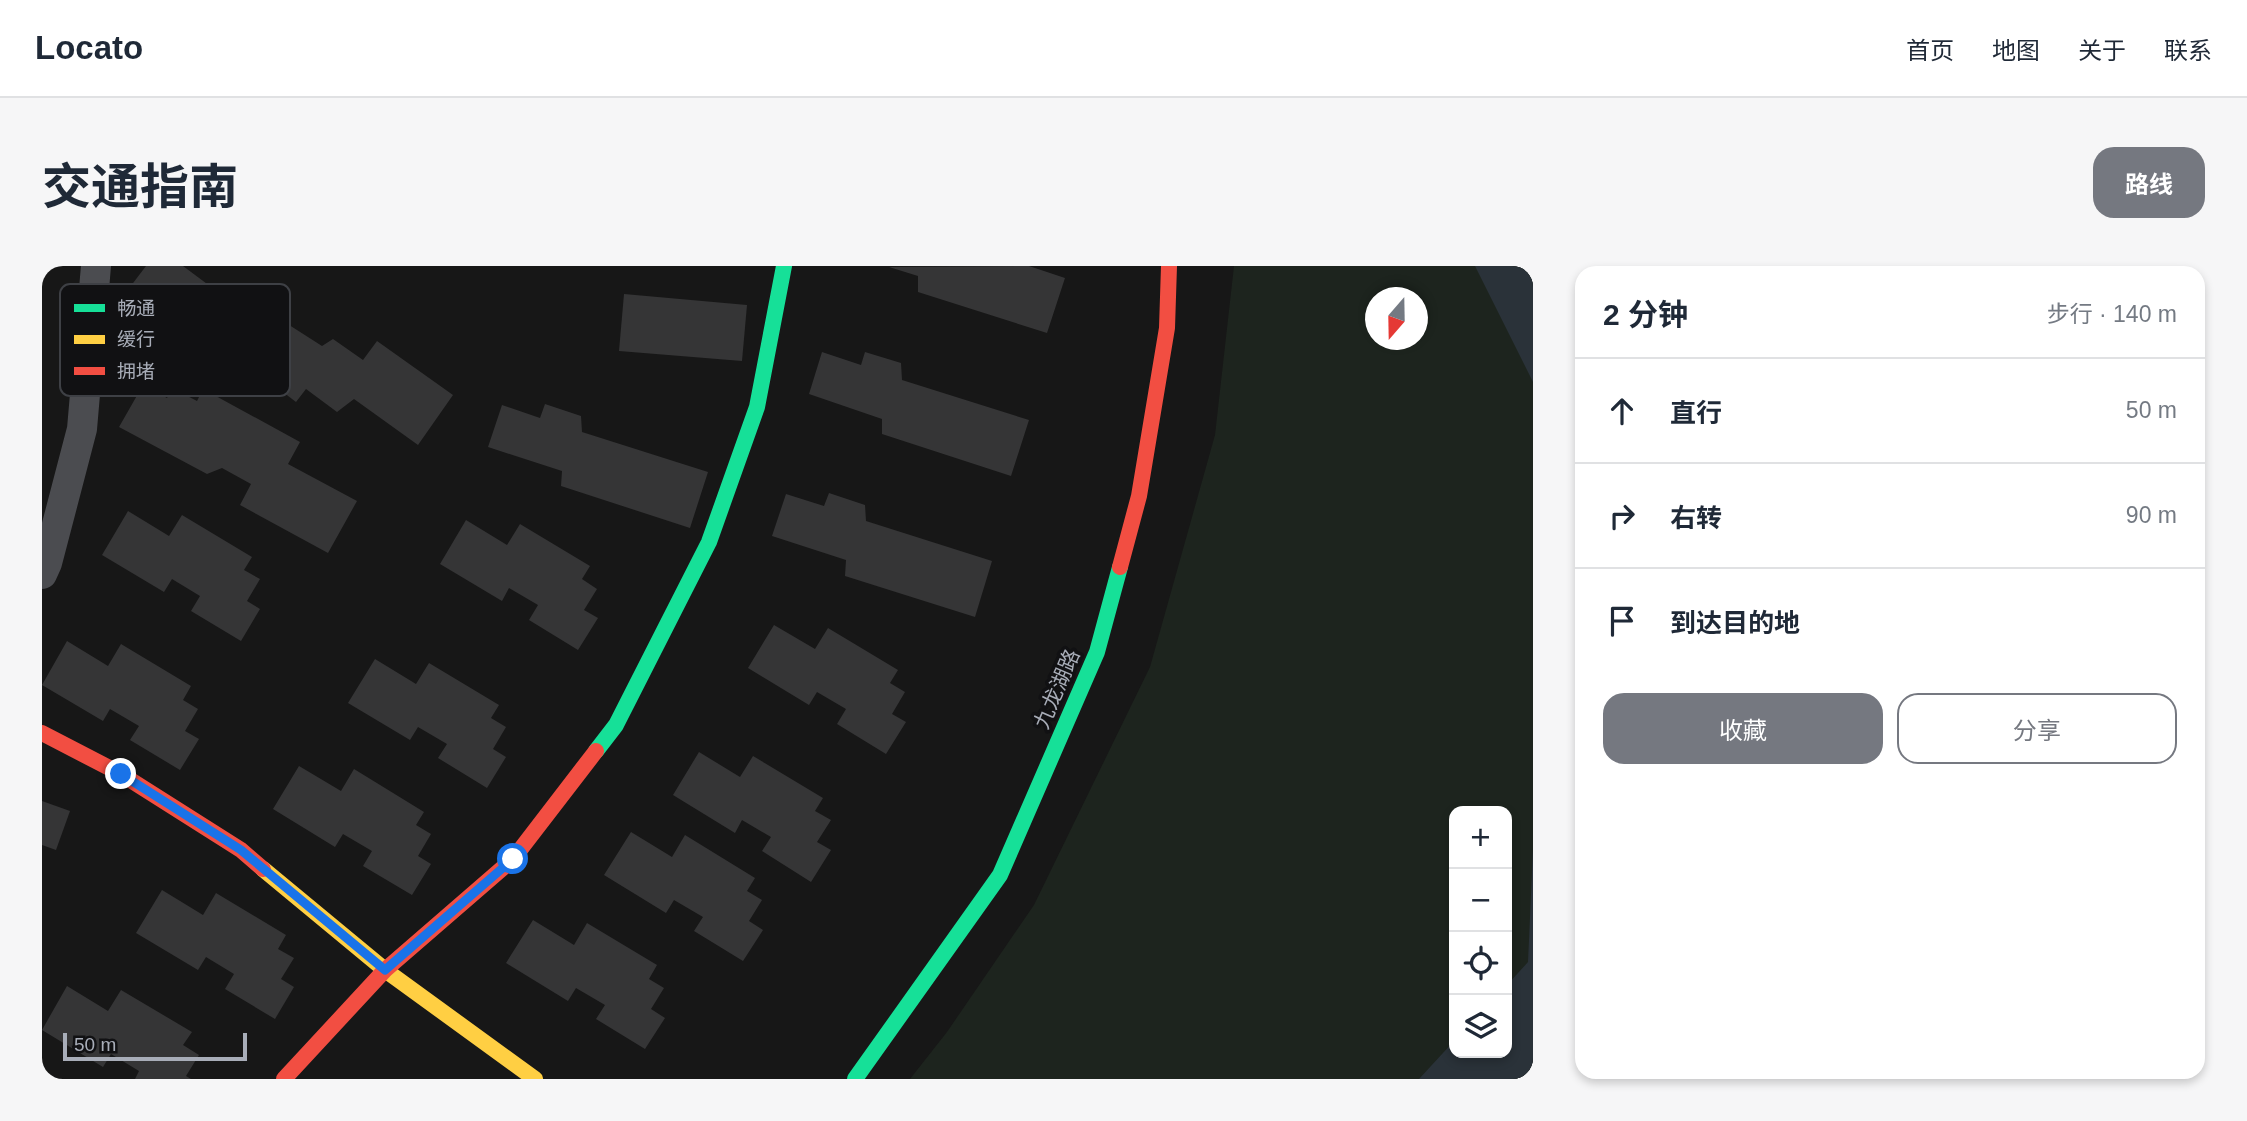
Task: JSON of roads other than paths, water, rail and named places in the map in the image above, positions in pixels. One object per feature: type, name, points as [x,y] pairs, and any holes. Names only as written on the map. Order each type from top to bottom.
[{"type":"street","points":[[94,284],[96,266]]},
{"type":"street","points":[[284,1079],[385,970],[513,859],[616,725],[709,542],[757,407],[784,266]]},
{"type":"street","name":"九龙湖路","points":[[855,1079],[1000,875],[1097,652],[1139,496],[1167,328],[1169,266]]},
{"type":"street","points":[[42,574],[82,429],[85,396]]},
{"type":"street","points":[[42,733],[121,774],[241,850],[385,970],[535,1079]]}]
